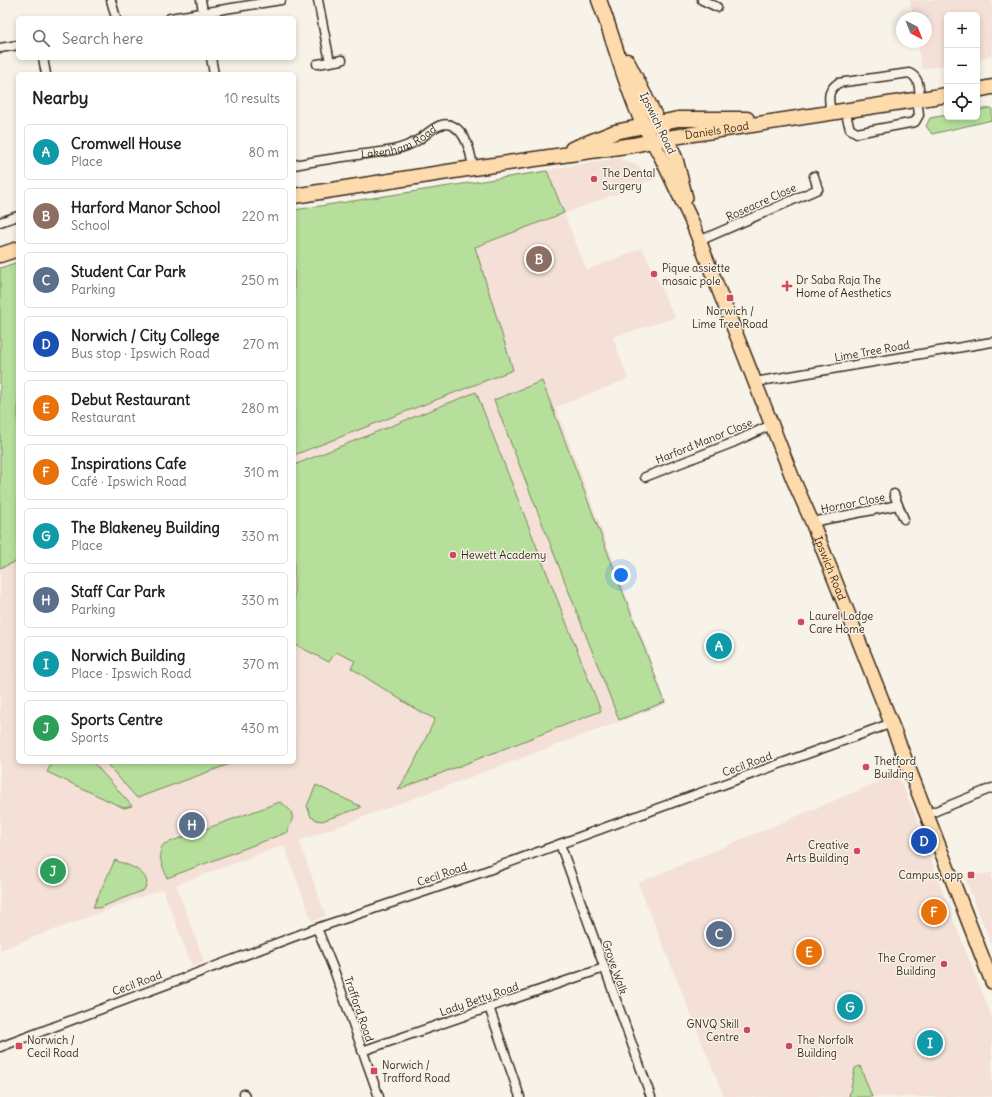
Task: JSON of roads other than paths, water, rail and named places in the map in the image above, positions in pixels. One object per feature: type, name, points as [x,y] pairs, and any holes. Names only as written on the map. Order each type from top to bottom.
[{"type":"highway","name":"Ipswich Road","points":[[599,0],[611,31],[632,99],[644,126]]},
{"type":"highway","name":"Ipswich Road","points":[[611,31],[667,138]]},
{"type":"highway","points":[[980,89],[992,87]]},
{"type":"highway","name":"Daniels Road","points":[[667,138],[944,95]]},
{"type":"highway","name":"Daniels Road","points":[[659,123],[678,119],[793,118]]},
{"type":"highway","points":[[550,157],[615,132],[659,123]]},
{"type":"highway","points":[[644,126],[667,138]]},
{"type":"highway","points":[[296,196],[652,142],[667,138]]},
{"type":"highway","points":[[0,255],[16,250]]},
{"type":"main road","name":"Ipswich Road","points":[[644,126],[692,222]]},
{"type":"main road","name":"Ipswich Road","points":[[667,138],[677,163],[692,222],[699,241],[771,425],[812,522],[892,723],[926,815],[992,982]]},
{"type":"street","points":[[112,0],[116,16]]},
{"type":"street","points":[[201,0],[204,15]]},
{"type":"street","points":[[193,16],[281,0]]},
{"type":"street","points":[[318,0],[330,62]]},
{"type":"street","points":[[702,0],[718,7]]},
{"type":"street","points":[[0,48],[16,45]]},
{"type":"street","points":[[43,60],[46,72]]},
{"type":"street","points":[[211,60],[214,72]]},
{"type":"street","points":[[317,64],[342,60]]},
{"type":"street","points":[[831,113],[828,96],[832,87],[838,82],[909,73],[917,79],[919,115],[915,122],[857,133],[850,129],[845,111]]},
{"type":"street","name":"Lakenham Road","points":[[296,164],[401,149],[425,136],[435,127],[443,124],[452,125],[459,131],[468,145],[473,168]]},
{"type":"street","name":"Roseacre Close","points":[[699,241],[818,189],[814,176]]},
{"type":"street","points":[[0,222],[16,217]]},
{"type":"street","name":"Lime Tree Road","points":[[755,382],[992,342]]},
{"type":"street","name":"Harford Manor Close","points":[[645,477],[732,443],[771,425]]},
{"type":"street","name":"Hornor Close","points":[[894,494],[904,519]]},
{"type":"street","name":"Hornor Close","points":[[812,522],[898,505]]},
{"type":"street","name":"Cecil Road","points":[[0,1047],[317,928],[484,872],[892,723]]},
{"type":"street","points":[[926,815],[992,788]]},
{"type":"street","name":"Grove Walk","points":[[560,844],[651,1097]]},
{"type":"street","name":"Trafford Road","points":[[317,928],[335,973],[379,1097]]},
{"type":"street","name":"Lady Betty Road","points":[[362,1051],[604,968]]},
{"type":"street","points":[[489,1007],[520,1097]]},
{"type":"place","name":"The Dental Surgery","points":[[594,179]]},
{"type":"place","name":"Harford Manor School","points":[[539,259]]},
{"type":"place","name":"Pique assiette mosaic pole","points":[[654,274]]},
{"type":"place","name":"Dr Saba Raja The Home of Aesthetics","points":[[787,286]]},
{"type":"place","name":"Norwich / Lime Tree Road","points":[[730,298]]},
{"type":"place","name":"Hewett Academy","points":[[453,555]]},
{"type":"place","name":"Laurel Lodge Care Home","points":[[801,622]]},
{"type":"place","name":"Cromwell House","points":[[719,646]]},
{"type":"place","name":"Thetford Building","points":[[866,767]]},
{"type":"place","name":"Staff Car Park","points":[[192,825]]},
{"type":"place","name":"Norwich / City College","points":[[924,841]]},
{"type":"place","name":"Creative Arts Building","points":[[857,851]]},
{"type":"place","name":"Sports Centre","points":[[53,871]]},
{"type":"place","name":"Campus, opp","points":[[971,875]]},
{"type":"place","name":"Inspirations Cafe","points":[[934,912]]},
{"type":"place","name":"Student Car Park","points":[[719,934]]},
{"type":"place","name":"Debut Restaurant","points":[[809,952]]},
{"type":"place","name":"The Cromer Building","points":[[944,964]]},
{"type":"place","name":"The Blakeney Building","points":[[850,1007]]},
{"type":"place","name":"GNVQ Skill Centre","points":[[747,1030]]},
{"type":"place","name":"Norwich Building","points":[[930,1043]]},
{"type":"place","name":"Norwich / Cecil Road","points":[[19,1046]]},
{"type":"place","name":"The Norfolk Building","points":[[789,1046]]},
{"type":"place","name":"Norwich / Trafford Road","points":[[374,1071]]}]
